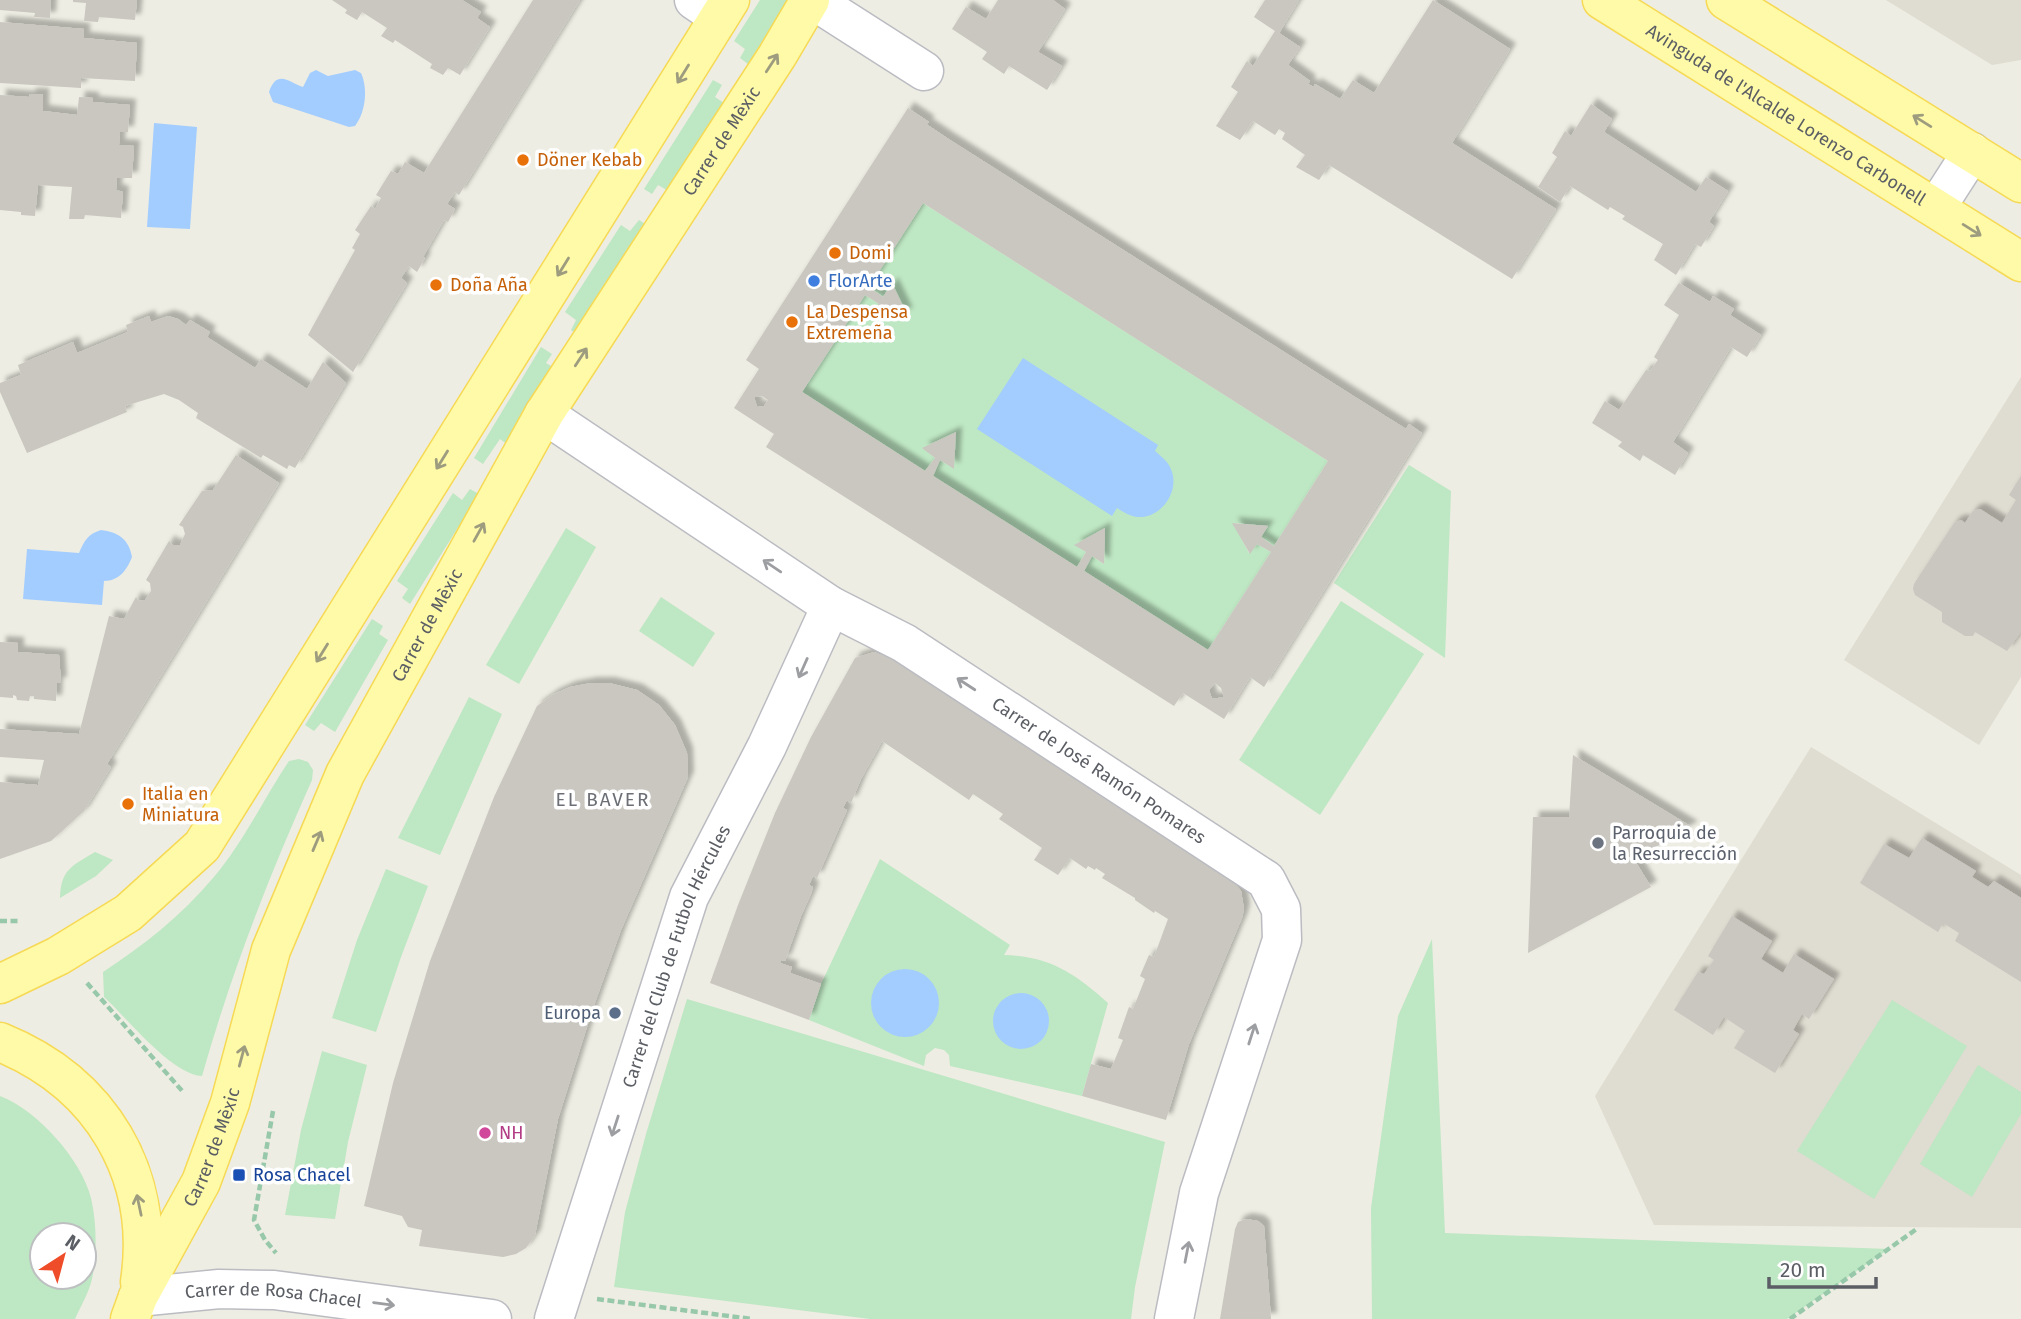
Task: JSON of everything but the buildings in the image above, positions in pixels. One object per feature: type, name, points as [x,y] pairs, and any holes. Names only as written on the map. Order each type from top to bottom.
[{"type":"main road","name":"Carrer de Mèxic","points":[[137,1312],[201,1182],[230,1103],[271,950],[345,774],[544,414],[812,0]]},
{"type":"main road","name":"Avinguda de l'Alcalde Lorenzo Carbonell","points":[[1602,0],[2021,262]]},
{"type":"main road","points":[[1726,0],[2020,179]]},
{"type":"main road","points":[[0,984],[58,956],[128,912],[202,846],[714,6]]},
{"type":"main road","points":[[0,1042],[47,1065],[80,1093],[103,1118],[120,1147],[133,1179],[141,1213],[144,1246],[137,1312]]},
{"type":"street","points":[[812,0],[924,71]]},
{"type":"street","name":"Avinguda de l'Alcalde Lorenzo Carbonell","points":[[1936,208],[1972,152]]},
{"type":"street","name":"Carrer de José Ramón Pomares","points":[[544,414],[831,606],[904,643],[1266,880],[1282,909],[1282,940],[1199,1193],[1174,1319]]},
{"type":"street","name":"Carrer del Club de Futbol Hércules","points":[[554,1319],[689,897],[767,747],[831,606]]},
{"type":"street","name":"Carrer de Rosa Chacel","points":[[137,1312],[212,1304],[274,1290],[492,1319]]},
{"type":"path","points":[[0,921],[21,921]]},
{"type":"path","points":[[86,982],[184,1093]]},
{"type":"path","points":[[273,1111],[254,1220],[265,1240],[278,1255]]},
{"type":"path","points":[[1790,1319],[1918,1227]]},
{"type":"path","points":[[593,1299],[751,1319]]},
{"type":"shaded area","points":[[1886,0],[2021,0],[2021,60],[1992,65]]},
{"type":"shaded area","points":[[2021,377],[2021,677],[1979,745],[1844,660]]},
{"type":"shaded area","points":[[1811,747],[2021,875],[2021,1228],[1654,1225],[1595,1096]]},
{"type":"green space","points":[[760,0],[788,0],[748,64],[740,58],[745,49],[734,41]]},
{"type":"green space","points":[[713,80],[722,85],[715,97],[724,103],[670,192],[658,185],[652,194],[644,189]]},
{"type":"green space","points":[[923,203],[1328,461],[1274,546],[1261,537],[1268,526],[1233,523],[1249,553],[1257,544],[1271,552],[1208,650],[1084,571],[1092,556],[1104,564],[1105,528],[1075,545],[1086,552],[1077,567],[933,476],[940,460],[954,469],[923,448],[935,458],[925,471],[802,392],[865,295],[879,304],[873,314],[906,314],[892,284],[883,297],[869,287]]},
{"type":"green space","points":[[639,220],[647,225],[579,336],[571,330],[576,320],[565,312],[621,225],[630,231]]},
{"type":"green space","points":[[541,347],[552,354],[546,363],[556,369],[508,445],[500,439],[483,464],[474,458]]},
{"type":"green space","points":[[1409,465],[1451,491],[1445,658],[1334,583]]},
{"type":"green space","points":[[470,489],[479,494],[410,604],[402,598],[408,589],[397,581],[453,493],[462,500]]},
{"type":"green space","points":[[566,528],[596,547],[519,684],[486,665]]},
{"type":"green space","points":[[661,597],[715,633],[693,667],[639,631]]},
{"type":"green space","points":[[1341,601],[1424,654],[1320,815],[1239,760]]},
{"type":"green space","points":[[372,619],[383,626],[379,634],[388,640],[335,732],[321,723],[314,731],[305,725]]},
{"type":"green space","points":[[469,697],[502,714],[440,855],[398,838]]},
{"type":"green space","points":[[299,759],[308,762],[313,770],[312,780],[251,926],[202,1076],[190,1073],[150,1044],[104,997],[103,972],[161,929],[201,892],[234,851],[289,761]]},
{"type":"green space","points":[[95,852],[113,860],[96,876],[60,898],[65,874]]},
{"type":"green space","points":[[880,859],[1010,945],[1004,955],[1035,959],[1060,968],[1108,1003],[1082,1096],[950,1066],[949,1055],[944,1050],[935,1048],[926,1055],[924,1066],[809,1020],[821,984]]},
{"type":"green space","points":[[386,869],[428,886],[376,1032],[332,1018],[357,940]]},
{"type":"green space","points":[[1432,939],[1445,1233],[1889,1249],[1787,1319],[1372,1319],[1371,1208],[1398,1016]]},
{"type":"green space","points":[[687,999],[1165,1142],[1135,1287],[1131,1319],[870,1319],[614,1287],[625,1212]]},
{"type":"green space","points":[[1892,1000],[1967,1046],[1874,1199],[1797,1151]]},
{"type":"green space","points":[[322,1051],[367,1065],[348,1142],[335,1219],[285,1215],[301,1130]]},
{"type":"green space","points":[[1978,1065],[2021,1092],[2021,1114],[1972,1197],[1920,1164]]},
{"type":"green space","points":[[0,1096],[28,1112],[56,1138],[68,1152],[86,1183],[94,1221],[28,1221],[28,1291],[88,1291],[75,1319],[0,1319]]},
{"type":"water","points":[[316,70],[328,76],[355,70],[361,73],[365,100],[362,114],[355,126],[349,127],[273,102],[269,92],[276,81],[284,79],[303,87],[310,73]]},
{"type":"water","points":[[154,123],[197,127],[190,229],[147,227]]},
{"type":"water","points":[[1023,358],[1158,445],[1155,451],[1169,465],[1173,480],[1170,496],[1160,509],[1145,517],[1137,517],[1117,508],[1112,516],[977,429]]},
{"type":"water","points":[[101,530],[122,538],[132,557],[122,574],[104,581],[102,605],[23,599],[27,549],[79,553],[87,538]]},
{"type":"water","points":[[912,969],[933,984],[939,996],[937,1016],[929,1027],[912,1037],[898,1037],[881,1027],[873,1016],[871,996],[881,979],[892,971]]},
{"type":"water","points":[[1015,993],[1027,993],[1037,997],[1045,1005],[1049,1021],[1045,1037],[1037,1045],[1027,1049],[1015,1049],[1005,1045],[997,1037],[993,1027],[993,1015],[997,1005],[1005,997]]},
{"type":"place","name":"Döner Kebab","points":[[523,160]]},
{"type":"place","name":"Domi","points":[[835,253]]},
{"type":"place","name":"FlorArte","points":[[814,281]]},
{"type":"place","name":"Doña Aña","points":[[436,285]]},
{"type":"place","name":"La Despensa Extremeña","points":[[792,322]]},
{"type":"place","name":"Italia en Miniatura","points":[[128,804]]},
{"type":"place","name":"Parroquia de la Resurrección","points":[[1598,843]]},
{"type":"place","name":"Europa","points":[[615,1013]]},
{"type":"place","name":"NH","points":[[485,1133]]},
{"type":"place","name":"Rosa Chacel","points":[[239,1175]]},
{"type":"district","name":"EL BAVER","points":[[603,799]]}]
